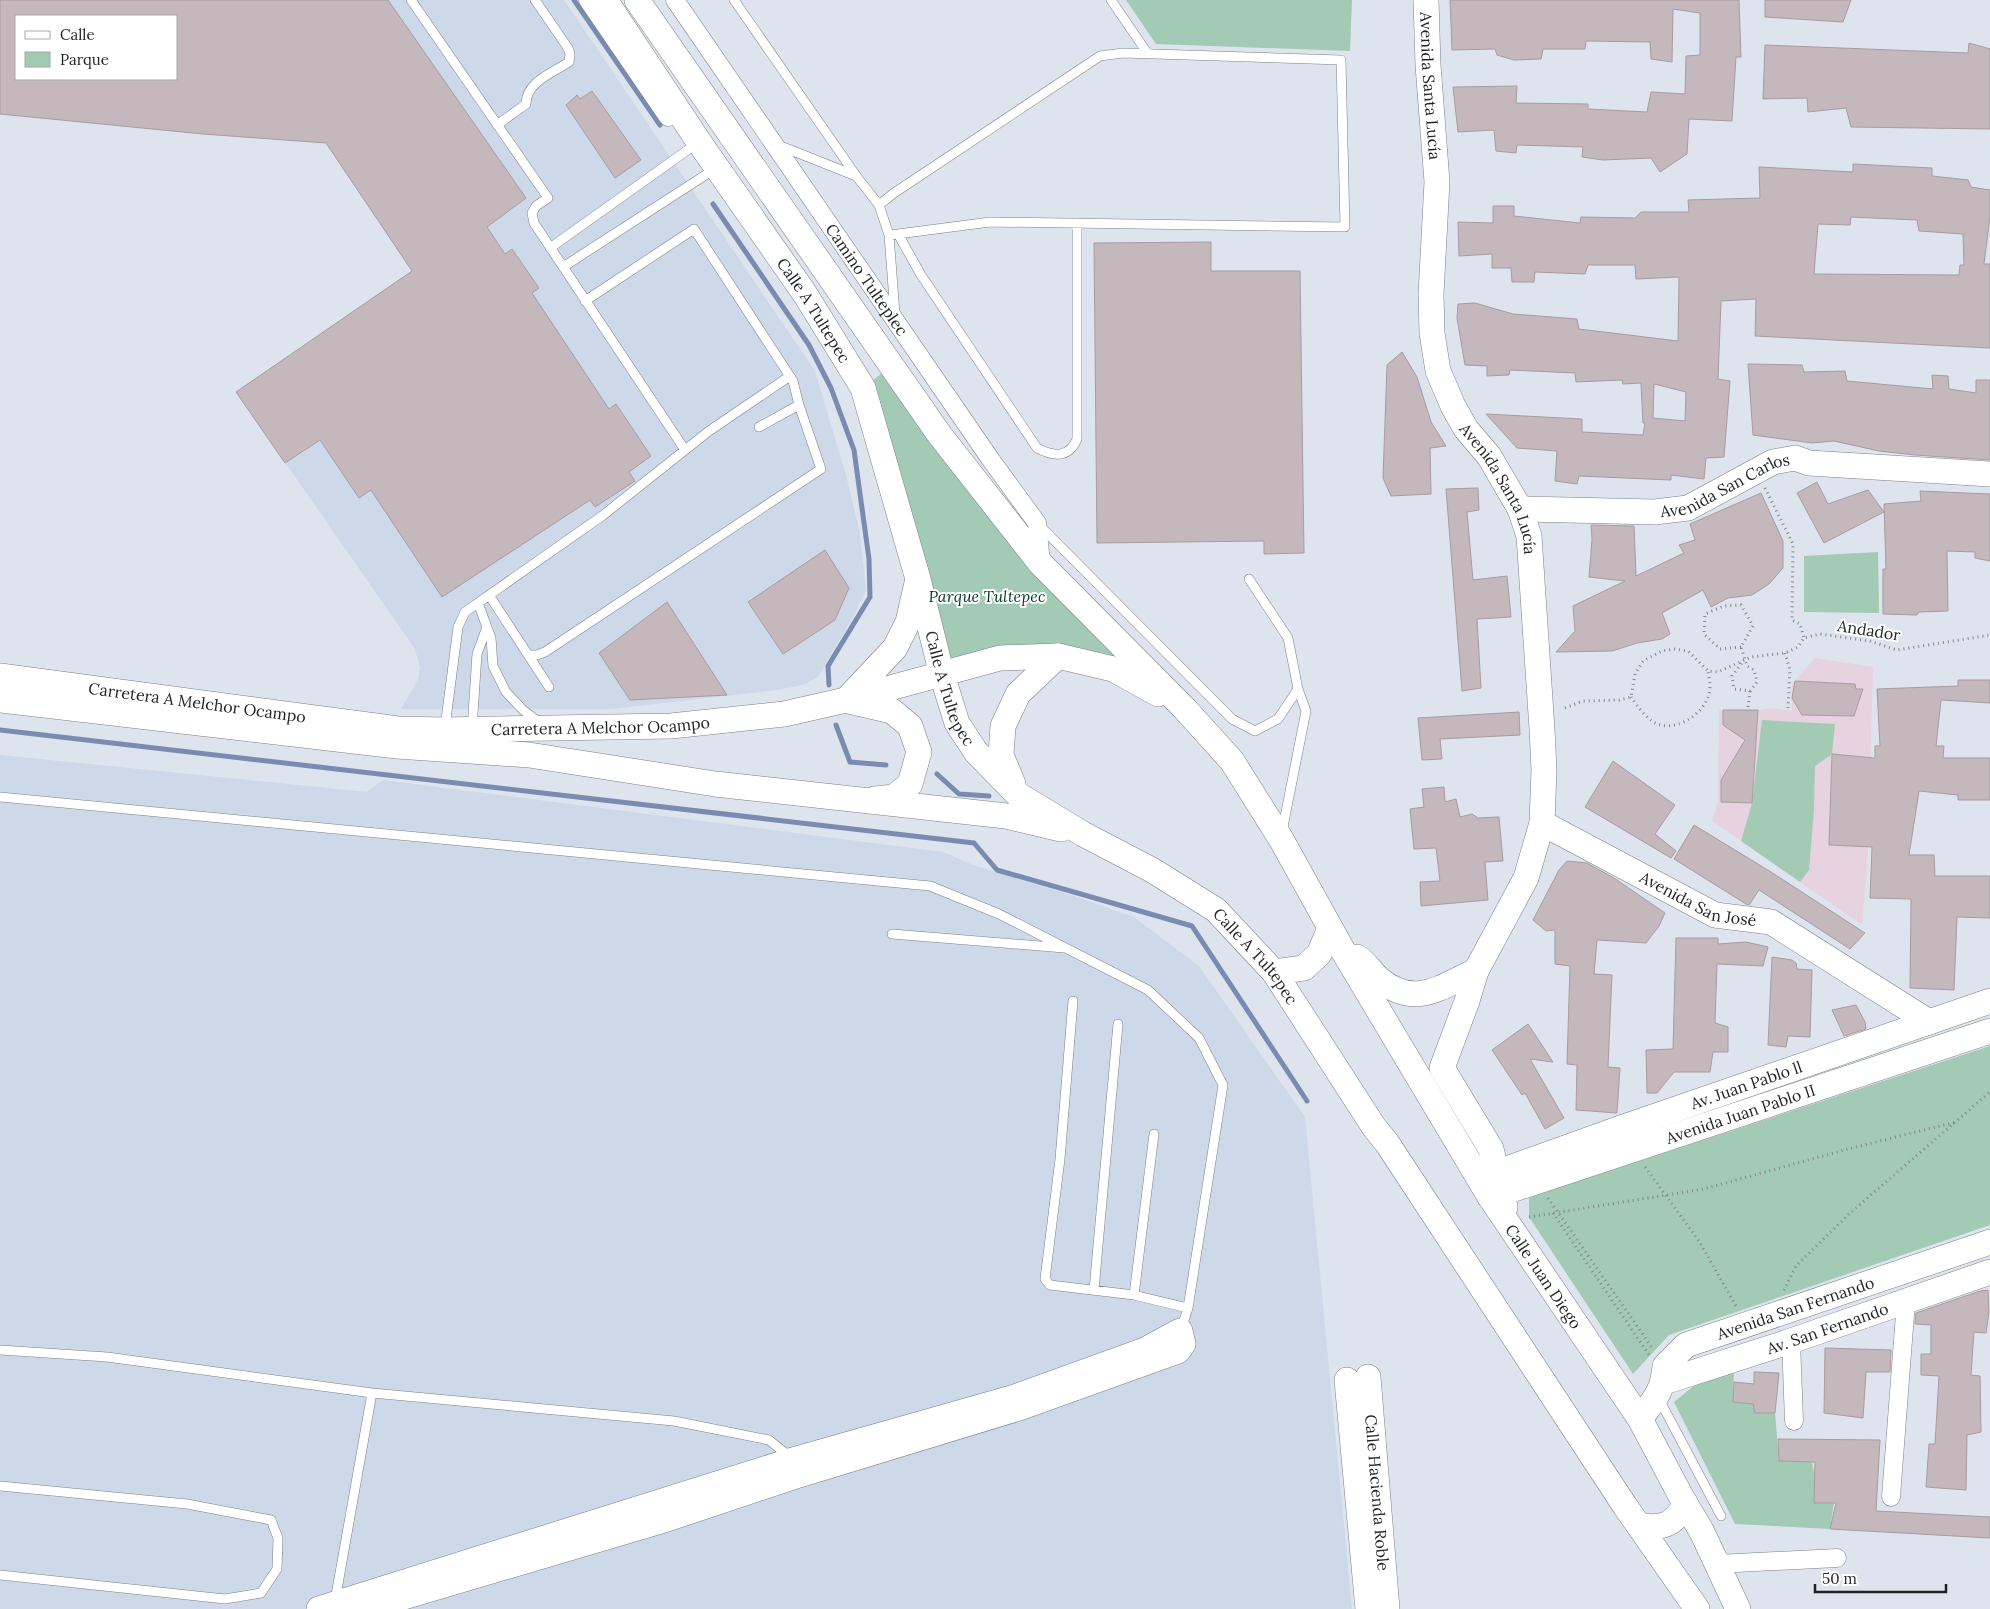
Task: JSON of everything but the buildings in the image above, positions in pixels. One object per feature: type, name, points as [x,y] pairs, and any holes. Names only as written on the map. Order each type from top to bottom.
[{"type":"main road","name":"Calle A Tultepec","points":[[605,0],[699,142],[814,309],[863,388],[918,579],[942,675],[957,723],[976,752],[1017,794],[1083,834],[1152,870],[1216,910],[1274,972],[1374,1127],[1387,1143],[1639,1525]]},
{"type":"main road","name":"Calle A Tultepec","points":[[637,0],[939,434],[1041,564],[1184,709],[1232,761],[1281,839],[1336,938]]},
{"type":"main road","name":"Avenida Santa Lucía","points":[[1426,0],[1428,65],[1438,182],[1431,294],[1432,334],[1438,371],[1453,406],[1466,430],[1489,456],[1520,509],[1529,536],[1542,729],[1544,770],[1542,823],[1526,878],[1476,971],[1467,1002],[1442,1068],[1491,1149]]},
{"type":"main road","name":"Avenida San Carlos","points":[[1520,509],[1655,512],[1688,508],[1773,462],[1795,458],[1810,463],[1990,474]]},
{"type":"main road","points":[[862,800],[894,797],[910,784],[919,752],[910,726],[892,711],[846,700],[894,648],[908,622],[918,579]]},
{"type":"main road","points":[[1017,794],[1001,755],[1003,726],[1018,694],[1058,656]]},
{"type":"main road","name":"Carretera A Melchor Ocampo","points":[[0,676],[398,729],[444,730],[671,726],[784,714],[846,700],[1000,658],[1058,656],[1113,669],[1184,709]]},
{"type":"main road","name":"Carretera A Melchor Ocampo","points":[[0,700],[397,746],[529,755],[715,784],[1006,816],[1083,834]]},
{"type":"main road","name":"Avenida San José","points":[[1542,823],[1715,915],[1771,922],[1929,1022]]},
{"type":"main road","points":[[1336,938],[1394,991],[1409,995],[1425,994],[1476,971]]},
{"type":"main road","points":[[1274,972],[1304,968],[1336,938]]},
{"type":"main road","points":[[1336,938],[1505,1180]]},
{"type":"main road","name":"Av. Juan Pablo ll","points":[[1505,1180],[1990,1001]]},
{"type":"main road","name":"Avenida Juan Pablo II","points":[[1505,1180],[1990,1031]]},
{"type":"main road","name":"Calle Juan Diego","points":[[1491,1149],[1505,1180],[1519,1221],[1640,1419],[1685,1502],[1711,1524],[1717,1564],[1738,1609]]},
{"type":"main road","name":"Avenida San Fernando","points":[[1640,1419],[1659,1375],[1686,1345],[1990,1242]]},
{"type":"main road","name":"Av. San Fernando","points":[[1659,1375],[1791,1341],[1990,1272]]},
{"type":"main road","points":[[329,1608],[796,1467],[1015,1397],[1145,1350],[1184,1319]]},
{"type":"main road","name":"Calle Hacienda Roble","points":[[1368,1609],[1357,1379],[1387,1609]]},
{"type":"main road","points":[[362,1609],[664,1520],[796,1467]]},
{"type":"main road","points":[[1639,1525],[1654,1528],[1670,1523],[1680,1514],[1685,1502]]},
{"type":"main road","points":[[1663,1558],[1666,1545],[1676,1536],[1711,1524]]},
{"type":"main road","points":[[1639,1525],[1697,1609]]},
{"type":"street","points":[[588,0],[760,252],[814,309]]},
{"type":"street","name":"Camino Tulteplec","points":[[675,0],[1037,523],[1041,564]]},
{"type":"street","points":[[1891,1497],[1906,1301]]},
{"type":"street","points":[[1791,1341],[1794,1421]]},
{"type":"street","points":[[1717,1564],[1836,1558]]},
{"type":"lane","points":[[411,0],[548,198],[536,206],[532,213],[534,223],[685,450]]},
{"type":"lane","points":[[498,125],[526,104],[526,95],[531,87],[569,62],[570,54],[568,48],[535,0]]},
{"type":"lane","points":[[734,0],[856,177],[879,205],[888,235],[896,321]]},
{"type":"lane","points":[[1111,0],[1148,54]]},
{"type":"lane","points":[[879,205],[894,193],[1100,56],[1115,53],[1341,60],[1345,227],[990,222],[888,235]]},
{"type":"lane","points":[[773,143],[856,177]]},
{"type":"lane","points":[[550,248],[689,149]]},
{"type":"lane","points":[[563,267],[707,174]]},
{"type":"lane","points":[[898,234],[921,275],[1038,448],[1049,454],[1062,454],[1073,448],[1078,439],[1077,223]]},
{"type":"lane","points":[[529,655],[537,655],[552,648],[821,470],[799,405],[794,381],[694,229],[585,301]]},
{"type":"lane","points":[[444,730],[458,627],[465,612],[602,516],[685,450],[790,376]]},
{"type":"lane","points":[[759,427],[799,405]]},
{"type":"lane","points":[[1037,523],[1232,719],[1255,731],[1278,718],[1298,689]]},
{"type":"lane","points":[[1249,579],[1288,638],[1298,689],[1306,711],[1281,839]]},
{"type":"lane","points":[[489,595],[549,687]]},
{"type":"lane","points":[[478,603],[492,638],[493,666],[506,692],[523,710],[548,728]]},
{"type":"lane","points":[[472,729],[477,654],[487,627]]},
{"type":"lane","points":[[476,671],[493,666]]},
{"type":"lane","points":[[0,796],[930,886],[999,914],[1148,990],[1199,1038],[1223,1085],[1184,1319],[1134,1295],[1050,1285],[1045,1279],[1060,1159],[1073,1001]]},
{"type":"lane","points":[[892,934],[1069,949]]},
{"type":"lane","points":[[1094,1290],[1118,1024]]},
{"type":"lane","points":[[1134,1295],[1154,1134]]},
{"type":"lane","points":[[0,1350],[107,1357],[372,1393],[674,1421],[768,1440],[796,1467]]},
{"type":"lane","points":[[1659,1375],[1711,1524]]},
{"type":"lane","points":[[329,1608],[372,1393]]},
{"type":"lane","points":[[0,1486],[187,1504],[271,1520],[278,1538],[277,1569],[261,1593],[225,1599],[0,1575]]},
{"type":"path","points":[[1708,671],[1718,672],[1751,657],[1784,653],[1798,647],[1804,638],[1800,624],[1792,620],[1793,544],[1763,485]]},
{"type":"path","points":[[1741,647],[1720,649],[1704,634],[1705,614],[1724,606],[1741,604],[1753,626],[1741,647],[1747,666],[1754,670],[1757,682],[1750,691],[1748,707]]},
{"type":"path","name":"Andador","points":[[1804,638],[1820,634],[1870,641],[1897,650],[1990,635]]},
{"type":"path","points":[[1674,649],[1688,651],[1708,671],[1710,688],[1704,704],[1690,719],[1675,726],[1659,726],[1640,711],[1631,696],[1635,674],[1639,668],[1644,661],[1662,651],[1674,649]]},
{"type":"path","points":[[1784,653],[1790,670],[1788,708]]},
{"type":"path","points":[[1745,660],[1732,676],[1734,689],[1750,691]]},
{"type":"path","points":[[1565,708],[1583,701],[1619,700],[1631,696]]},
{"type":"path","points":[[1781,1297],[1796,1266],[1849,1214],[1990,1092]]},
{"type":"path","points":[[1519,1221],[1558,1212],[1704,1189],[1848,1149],[1956,1122]]},
{"type":"path","points":[[1640,1161],[1699,1241],[1738,1311]]},
{"type":"path","points":[[1505,1180],[1558,1212],[1659,1375]]},
{"type":"path","points":[[1553,1213],[1659,1375]]},
{"type":"shaded area","points":[[0,0],[564,0],[815,371],[846,475],[860,534],[866,590],[818,677],[803,685],[777,690],[611,709],[401,709],[418,679],[420,668],[415,649],[236,392],[412,271],[326,143],[203,134],[0,114]]},
{"type":"shaded area","points":[[1815,658],[1873,667],[1868,852],[1862,925],[1712,821],[1718,802],[1719,710],[1754,711],[1772,708],[1792,711],[1792,684]]},
{"type":"shaded area","points":[[0,755],[367,792],[383,780],[943,852],[973,865],[1074,896],[1134,917],[1199,966],[1305,1117],[1352,1609],[0,1609]]},
{"type":"green space","points":[[1126,0],[1352,0],[1350,51],[1156,44]]},
{"type":"green space","name":"Parque Tultepec","points":[[891,366],[1066,595],[1182,708],[1065,656],[943,673],[863,388]]},
{"type":"green space","points":[[1878,552],[1879,613],[1804,612],[1804,556]]},
{"type":"green space","points":[[1762,720],[1835,724],[1832,754],[1815,766],[1809,870],[1800,882],[1741,841],[1752,803]]},
{"type":"green space","points":[[1990,1046],[1990,1225],[1669,1335],[1633,1374],[1529,1217],[1529,1198]]},
{"type":"green space","points":[[1734,1371],[1733,1402],[1753,1404],[1756,1413],[1775,1413],[1779,1461],[1812,1462],[1815,1478],[1814,1502],[1834,1503],[1830,1529],[1735,1524],[1674,1402],[1706,1376]]},
{"type":"waterway","points":[[574,0],[660,125]]},
{"type":"waterway","points":[[713,204],[809,345],[831,388],[854,450],[869,559],[870,597],[828,666],[829,685]]},
{"type":"waterway","points":[[836,725],[850,762],[886,765]]},
{"type":"waterway","points":[[0,730],[974,843],[997,870],[1192,926],[1307,1101]]},
{"type":"waterway","points":[[937,774],[959,794],[989,796]]}]
